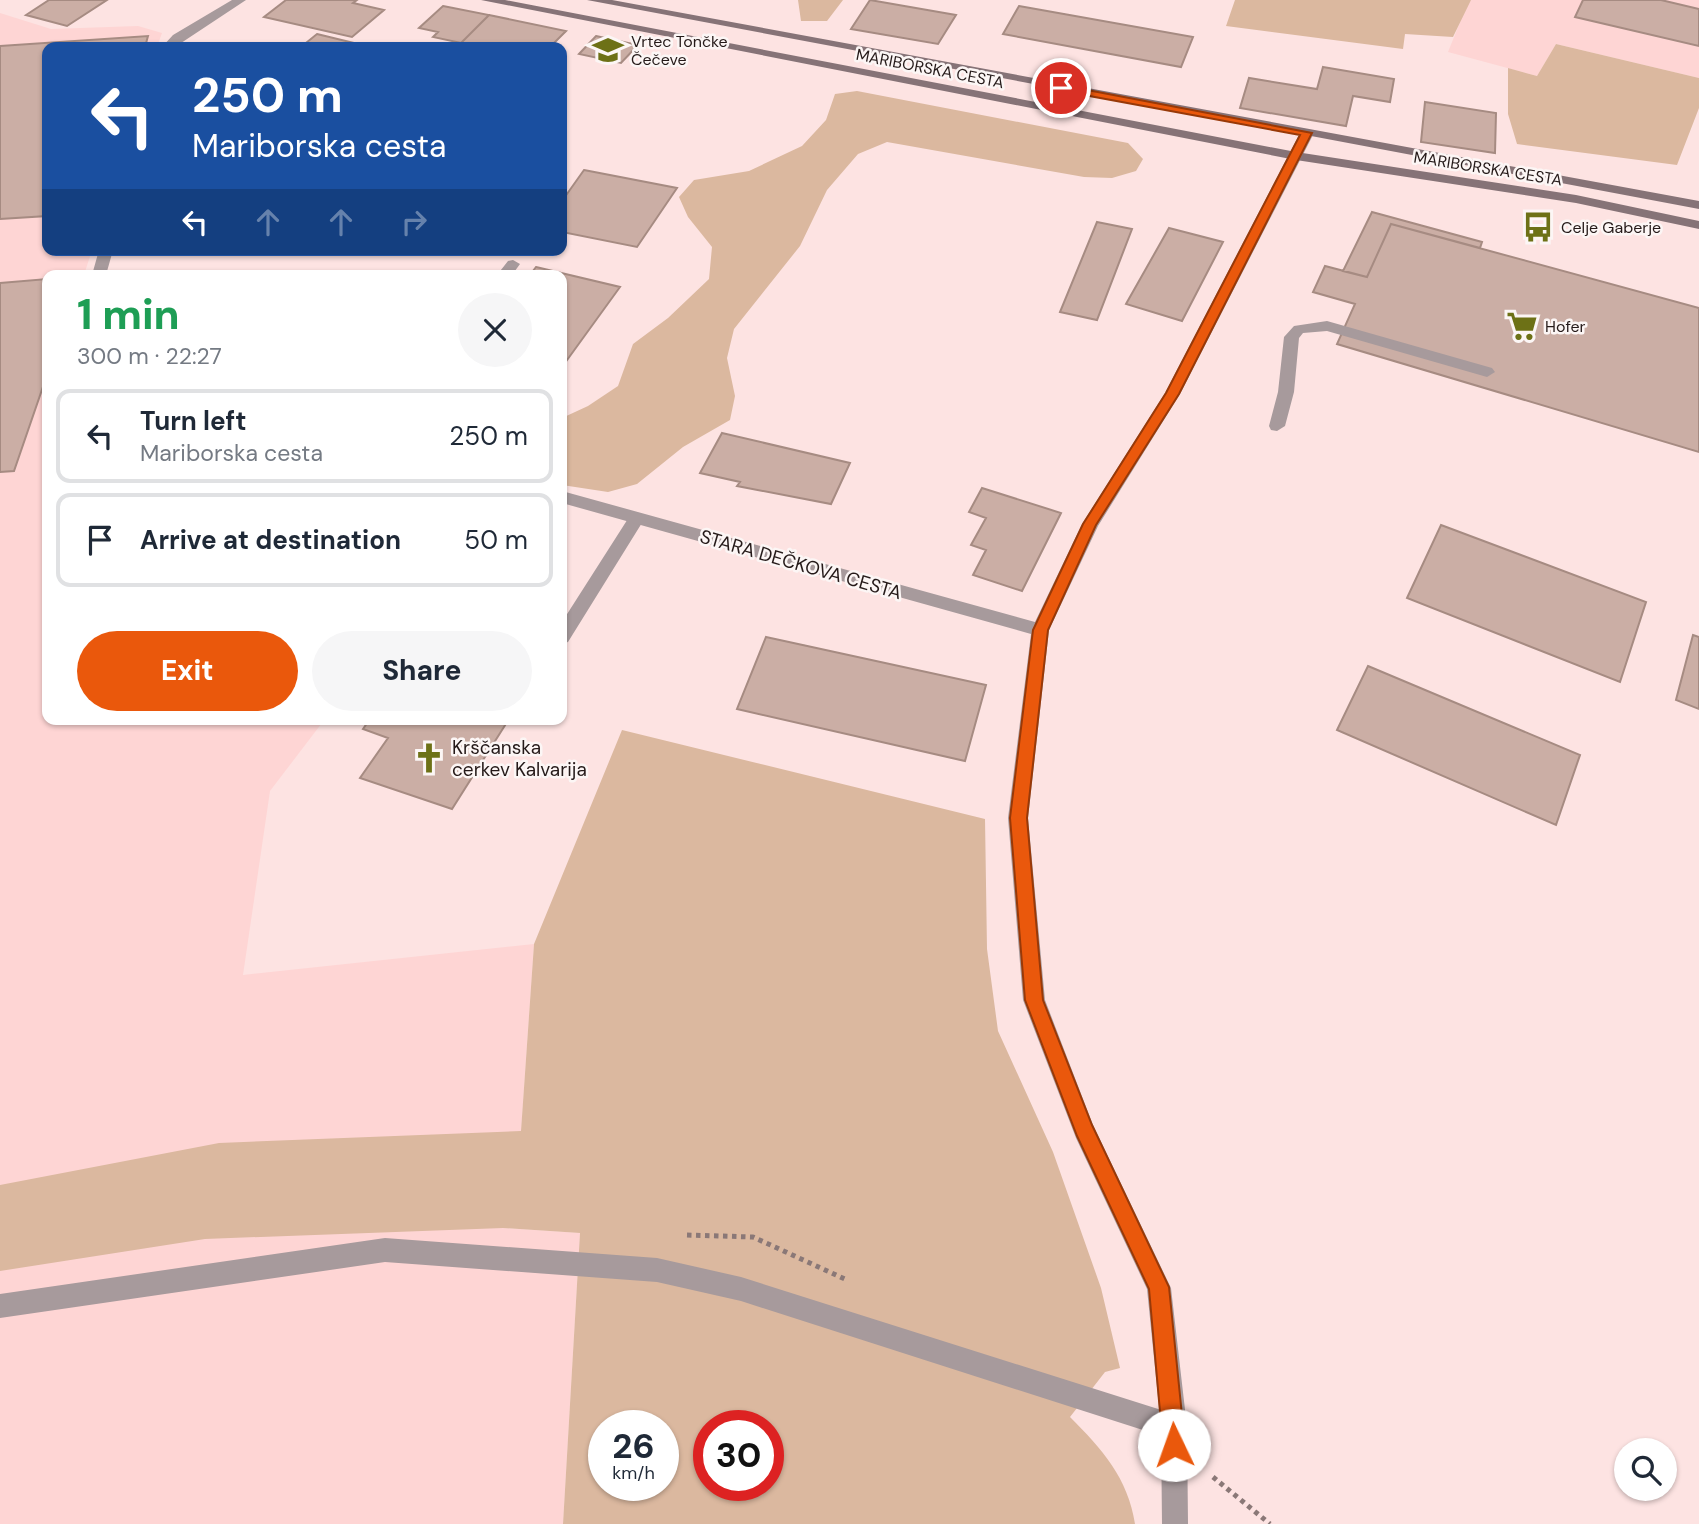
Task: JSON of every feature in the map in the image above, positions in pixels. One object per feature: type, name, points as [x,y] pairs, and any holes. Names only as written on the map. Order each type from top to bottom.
[{"type":"main road","name":"MARIBORSKA CESTA","points":[[487,0],[1296,156],[1576,199],[1699,225]]},
{"type":"main road","name":"MARIBORSKA CESTA","points":[[593,0],[1699,205]]},
{"type":"street","points":[[173,42],[240,0]]},
{"type":"street","points":[[1175,1524],[1174,1427],[1159,1287],[1084,1130],[1034,1000],[1018,818],[1040,630],[1090,524],[1172,394],[1307,133]]},
{"type":"street","points":[[1277,426],[1286,392],[1292,337],[1300,329],[1312,325],[1327,326],[1487,372]]},
{"type":"street","name":"STARA DEČKOVA CESTA","points":[[567,498],[1040,630]]},
{"type":"street","points":[[567,629],[637,518]]},
{"type":"street","points":[[0,1306],[385,1250],[657,1270],[740,1289],[1174,1427]]},
{"type":"shaded area","points":[[798,0],[843,0],[827,21],[801,21]]},
{"type":"shaded area","points":[[1235,0],[1471,0],[1453,37],[1405,34],[1403,49],[1226,26]]},
{"type":"shaded area","points":[[1469,0],[1699,0],[1699,78],[1556,44],[1537,76],[1448,52]]},
{"type":"shaded area","points":[[0,13],[51,29],[138,26],[162,33],[159,42],[42,42],[42,256],[90,256],[86,270],[42,270],[42,725],[320,725],[270,791],[243,975],[534,944],[521,1132],[503,1228],[580,1233],[563,1524],[0,1524]]},
{"type":"shaded area","points":[[1556,44],[1699,78],[1699,108],[1677,165],[1517,144],[1508,114],[1508,68],[1537,76]]},
{"type":"shaded area","points":[[857,91],[1128,143],[1143,159],[1136,171],[1112,178],[1084,177],[887,142],[858,154],[827,190],[800,246],[734,329],[727,358],[735,396],[730,420],[683,447],[637,484],[608,492],[567,486],[567,416],[588,406],[618,386],[633,344],[668,318],[709,279],[712,247],[688,217],[679,197],[694,180],[749,171],[802,146],[826,120],[835,94]]},
{"type":"shaded area","points":[[622,730],[985,819],[987,949],[998,1031],[1053,1152],[1101,1288],[1120,1368],[1105,1372],[1070,1417],[1103,1453],[1120,1478],[1132,1508],[1135,1524],[563,1524],[580,1233],[503,1228],[205,1239],[0,1271],[0,1185],[219,1143],[521,1131],[534,944]]},
{"type":"building","points":[[49,0],[107,0],[67,26],[26,15]]},
{"type":"building","points":[[286,0],[357,0],[353,3],[384,10],[352,37],[264,17]]},
{"type":"building","points":[[870,0],[956,15],[938,44],[851,29]]},
{"type":"building","points":[[1583,0],[1661,0],[1699,9],[1699,46],[1575,17]]},
{"type":"building","points":[[443,6],[489,15],[462,42],[433,37],[438,32],[419,28]]},
{"type":"building","points":[[1019,6],[1193,37],[1181,67],[1003,34]]},
{"type":"building","points":[[489,15],[566,31],[555,42],[462,42]]},
{"type":"building","points":[[317,34],[350,42],[307,42]]},
{"type":"building","points":[[148,36],[146,42],[59,42]]},
{"type":"building","name":"Vrtec Tončke Čečeve","points":[[596,36],[638,45],[621,63],[579,54]]},
{"type":"building","points":[[42,43],[42,216],[0,219],[0,46]]},
{"type":"building","points":[[1323,67],[1394,79],[1390,102],[1353,96],[1346,126],[1240,108],[1249,78],[1317,89]]},
{"type":"building","points":[[1425,102],[1496,113],[1495,153],[1421,142]]},
{"type":"building","points":[[584,170],[677,188],[637,247],[567,233],[567,194]]},
{"type":"building","points":[[1372,212],[1482,242],[1480,248],[1391,224],[1367,277],[1343,271]]},
{"type":"building","points":[[1097,222],[1132,229],[1097,320],[1060,312]]},
{"type":"building","name":"Hofer","points":[[1391,224],[1699,308],[1699,452],[1337,344],[1355,304],[1313,292],[1325,266],[1367,277]]},
{"type":"building","points":[[1169,228],[1223,242],[1182,321],[1126,304]]},
{"type":"building","points":[[567,274],[620,287],[567,360]]},
{"type":"building","points":[[42,279],[42,390],[14,471],[0,472],[0,283]]},
{"type":"building","points":[[722,433],[850,463],[831,504],[737,486],[740,482],[700,473]]},
{"type":"building","points":[[982,488],[1061,513],[1022,591],[973,575],[986,550],[971,545],[986,518],[969,512]]},
{"type":"building","points":[[1441,525],[1646,602],[1620,682],[1407,598]]},
{"type":"building","points":[[1693,635],[1699,637],[1699,709],[1676,700]]},
{"type":"building","points":[[766,637],[986,685],[965,761],[737,709]]},
{"type":"building","points":[[1368,666],[1580,755],[1556,825],[1337,730]]},
{"type":"building","name":"Krščanska cerkev Kalvarija","points":[[366,725],[505,725],[452,809],[360,778],[388,738],[363,729]]},
{"type":"place","name":"Vrtec Tončke Čečeve","points":[[608,50]]},
{"type":"place","name":"Celje Gaberje","points":[[1538,227]]},
{"type":"place","name":"Hofer","points":[[1522,326]]},
{"type":"place","name":"Krščanska cerkev Kalvarija","points":[[429,758]]},
{"type":"route","points":[[1061,88],[1307,133],[1172,394],[1090,524],[1040,630],[1018,818],[1034,1000],[1084,1130],[1159,1287],[1174,1445]]}]
